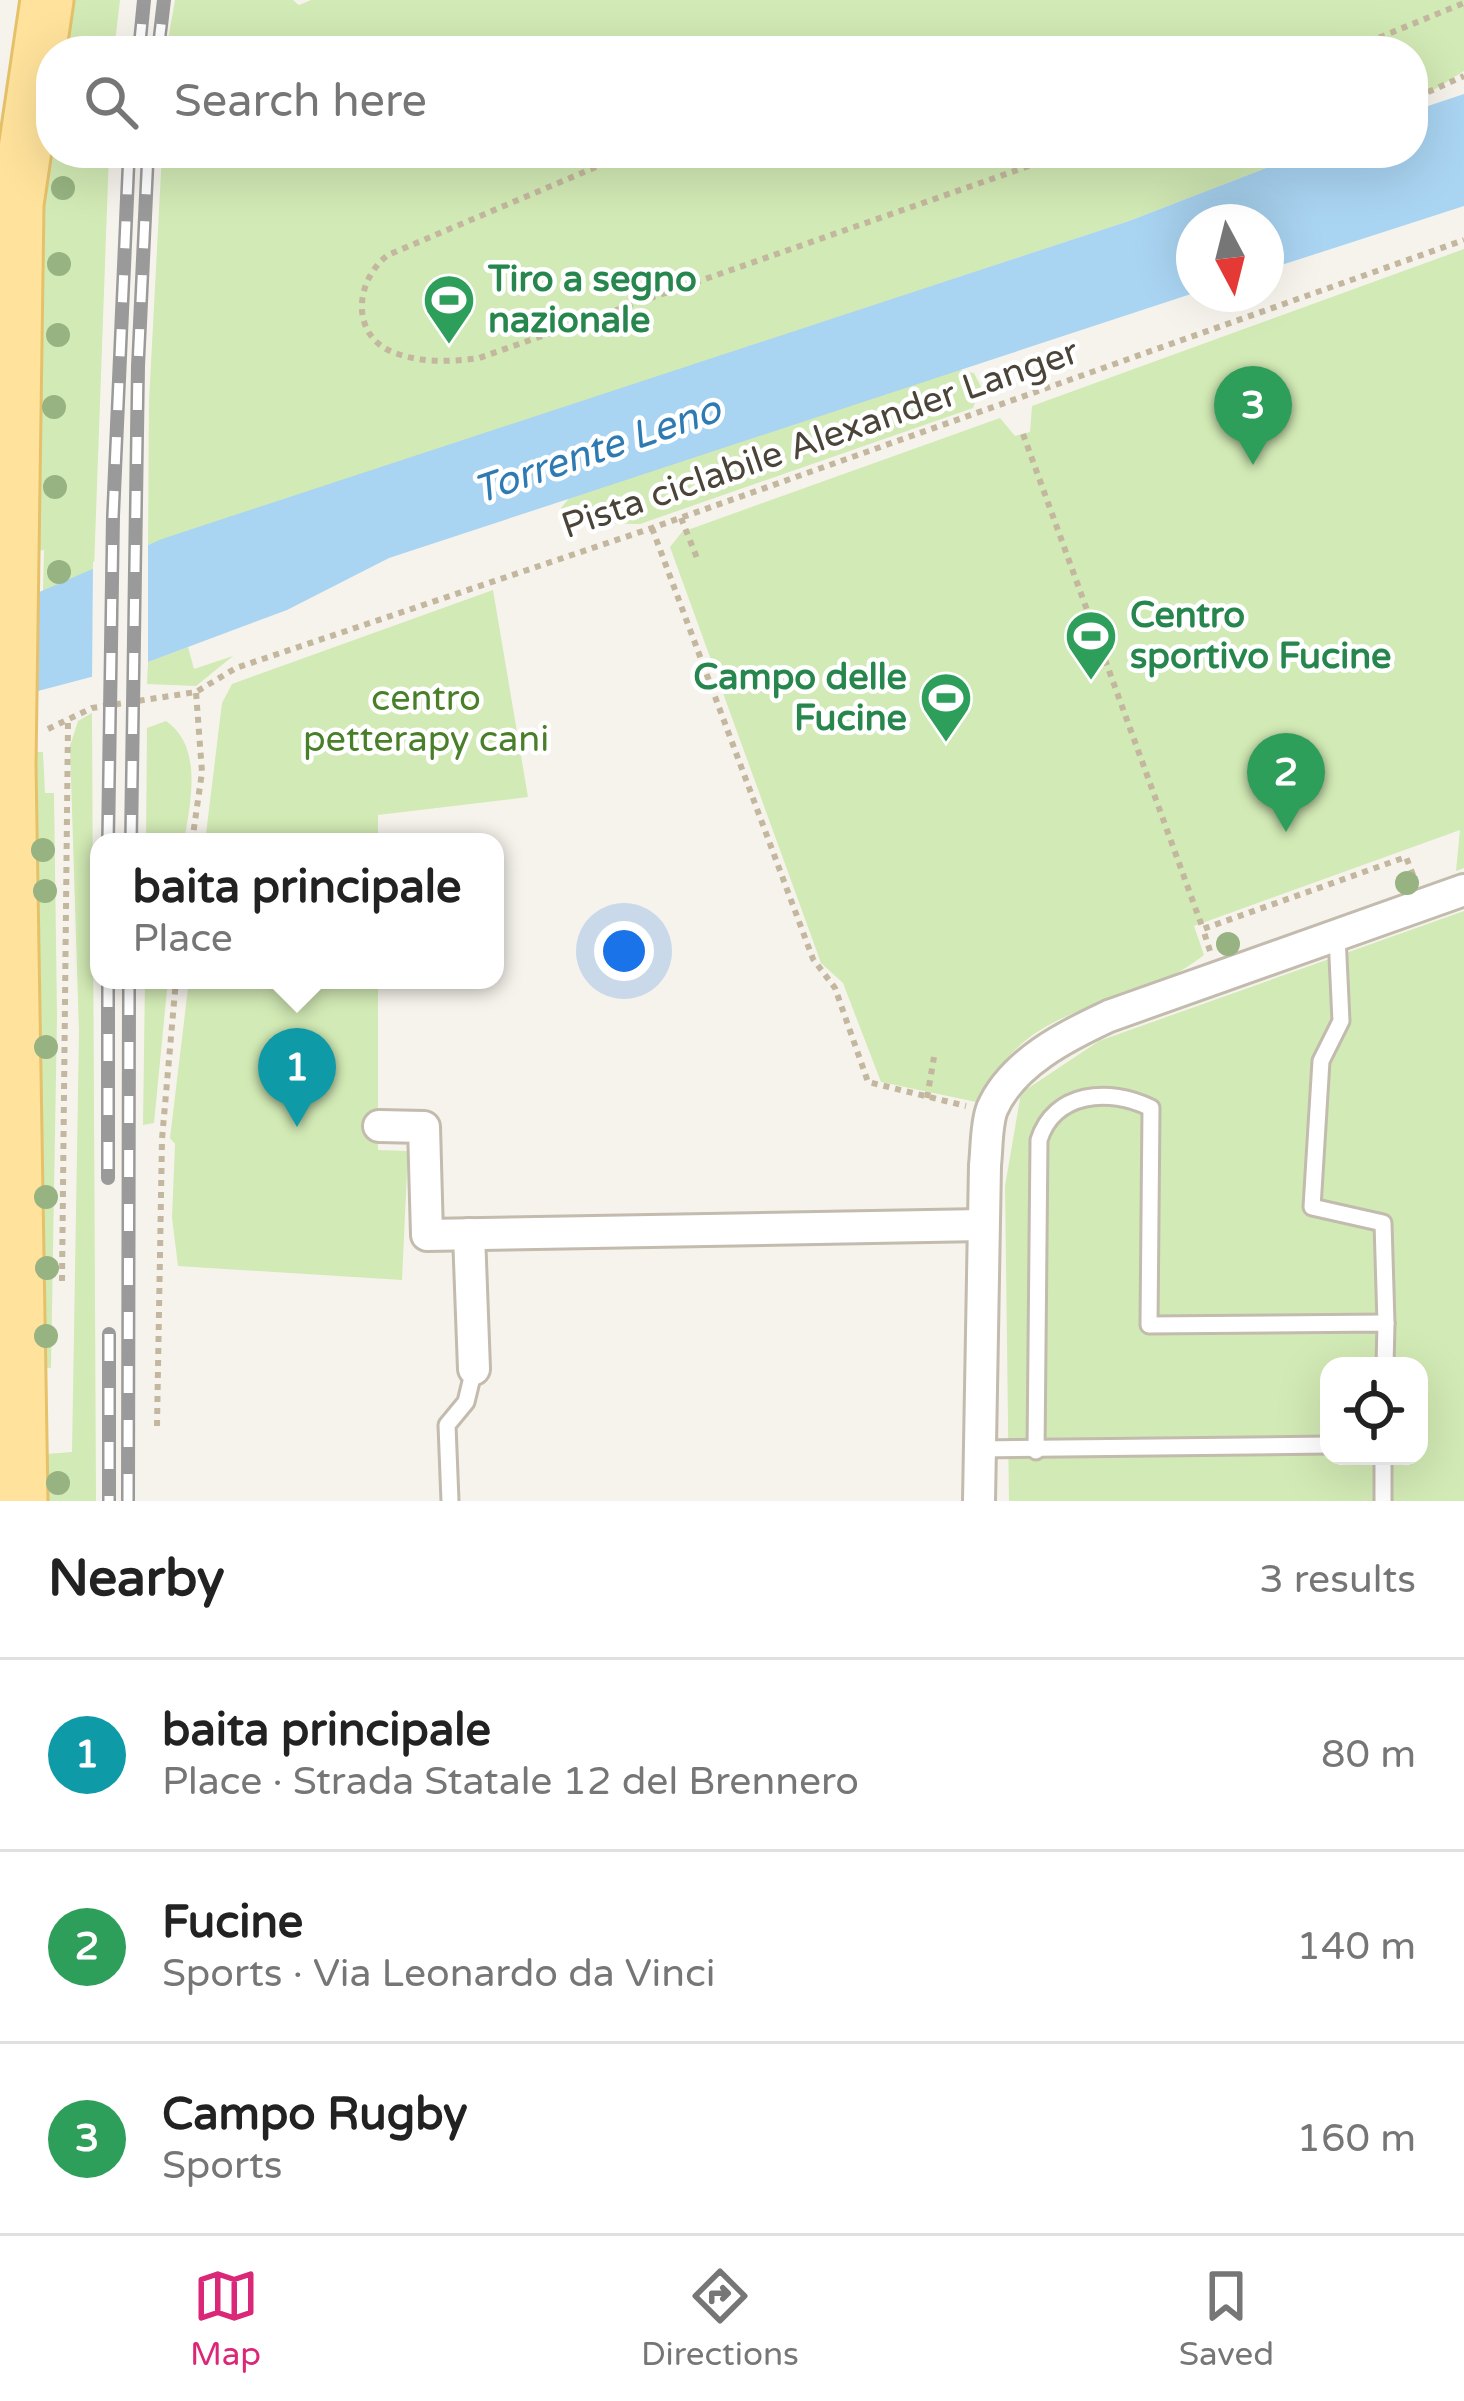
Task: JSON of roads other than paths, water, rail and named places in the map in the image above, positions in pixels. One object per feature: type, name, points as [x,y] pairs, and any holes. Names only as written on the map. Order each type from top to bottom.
[{"type":"main road","points":[[40,36],[44,4]]},
{"type":"main road","points":[[21,1501],[10,1355],[9,766],[17,204],[36,63]]},
{"type":"street","points":[[980,1501],[983,1225],[991,1111],[1011,1080],[1070,1035],[1464,890]]},
{"type":"street","points":[[379,1126],[424,1127],[427,1235],[983,1225]]},
{"type":"street","points":[[469,1234],[474,1369]]},
{"type":"lane","points":[[1337,936],[1341,1021],[1321,1061],[1312,1207],[1383,1222],[1385,1357]]},
{"type":"lane","points":[[1036,1451],[1039,1140],[1046,1117],[1071,1099],[1130,1098],[1150,1108],[1149,1325],[1386,1323]]},
{"type":"lane","points":[[450,1501],[447,1425],[466,1402],[474,1369]]},
{"type":"lane","points":[[979,1449],[1320,1444]]},
{"type":"lane","points":[[1383,1465],[1383,1501]]},
{"type":"water","name":"Torrente Leno","points":[[1464,94],[1464,206],[1284,264],[1284,204],[1176,204],[1176,299],[389,558],[287,610],[148,662],[0,701],[0,609],[162,539],[1129,221],[1266,168],[1428,168],[1428,106]]},
{"type":"railway","points":[[140,36],[144,0]]},
{"type":"railway","points":[[160,36],[164,0]]},
{"type":"railway","points":[[108,833],[113,516],[128,168]]},
{"type":"railway","points":[[131,833],[138,366],[147,168]]},
{"type":"railway","points":[[108,989],[108,1178]]},
{"type":"railway","points":[[128,1501],[129,989]]},
{"type":"railway","points":[[109,1334],[109,1501]]},
{"type":"place","name":"Tiro a segno nazionale","points":[[449,346]]},
{"type":"place","name":"Campo Rugby","points":[[1253,465]]},
{"type":"place","name":"Centro sportivo Fucine","points":[[1091,682]]},
{"type":"place","name":"Campo delle Fucine","points":[[946,744]]},
{"type":"place","name":"Fucine","points":[[1286,832]]},
{"type":"place","name":"baita principale","points":[[297,1127]]},
{"type":"park label","name":"centro petterapy cani","points":[[426,718]]}]
